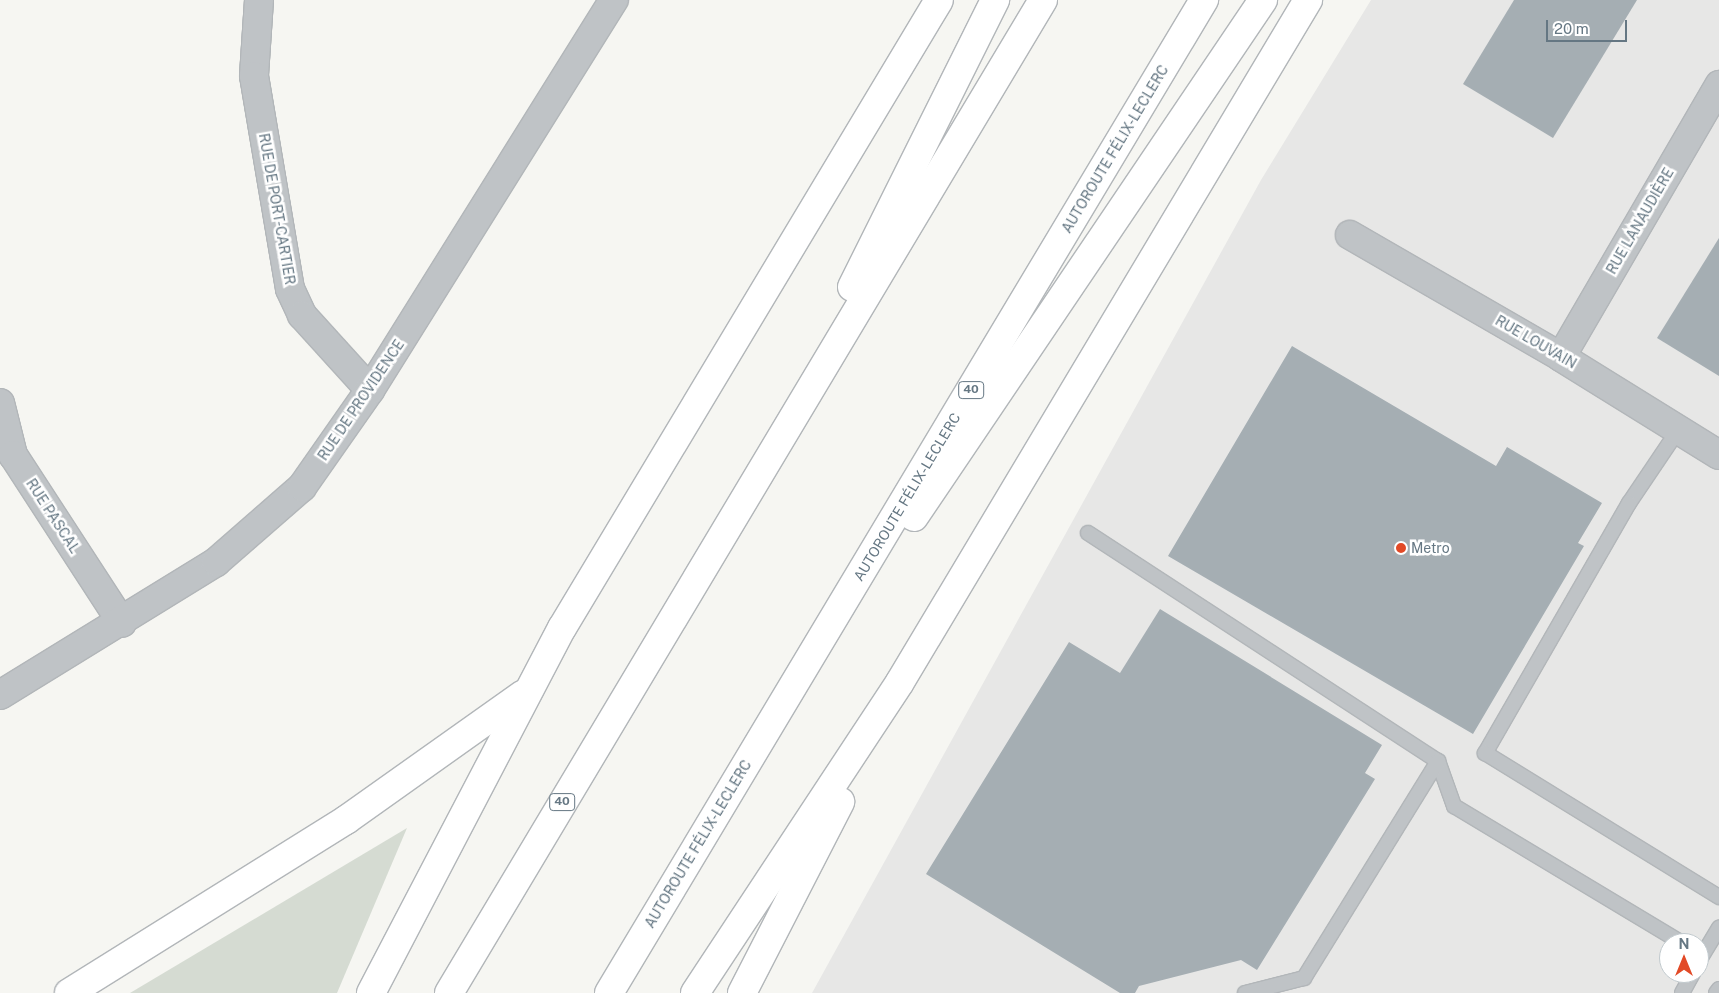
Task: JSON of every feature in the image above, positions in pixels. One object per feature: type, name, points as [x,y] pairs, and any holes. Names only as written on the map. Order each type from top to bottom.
[{"type":"highway","points":[[371,993],[526,692],[939,0]]},
{"type":"highway","points":[[766,459],[995,0]]},
{"type":"highway","name":"40","points":[[449,993],[766,459],[1043,0]]},
{"type":"highway","name":"AUTOROUTE FÉLIX-LECLERC","points":[[609,993],[1204,0]]},
{"type":"highway","points":[[736,780],[1264,0]]},
{"type":"highway","points":[[695,993],[900,682],[1308,0]]},
{"type":"highway","points":[[742,993],[900,682]]},
{"type":"highway","points":[[69,993],[346,820],[526,692]]},
{"type":"street","name":"RUE DE PORT-CARTIER","points":[[260,0],[254,76],[290,289],[302,315],[370,390]]},
{"type":"street","name":"RUE DE PROVIDENCE","points":[[0,695],[122,623],[216,562],[302,487],[370,390],[614,0]]},
{"type":"street","name":"RUE LANAUDIÈRE","points":[[1561,357],[1719,85]]},
{"type":"street","name":"RUE LOUVAIN","points":[[1350,235],[1561,357],[1719,455]]},
{"type":"street","name":"RUE PASCAL","points":[[0,403],[13,455],[122,623]]},
{"type":"lane","points":[[1678,429],[1629,502],[1485,753],[1719,897]]},
{"type":"lane","points":[[1088,533],[1438,761],[1454,806],[1665,933]]},
{"type":"lane","points":[[1245,993],[1304,978],[1438,761]]},
{"type":"lane","points":[[1709,943],[1719,928]]},
{"type":"lane","points":[[1716,993],[1719,989]]},
{"type":"shaded area","points":[[1371,0],[1719,0],[1719,993],[812,993],[1261,180]]},
{"type":"shaded area","points":[[407,828],[337,993],[130,993]]},
{"type":"building","points":[[1514,0],[1637,0],[1553,138],[1463,84]]},
{"type":"building","points":[[1719,238],[1719,376],[1657,338]]},
{"type":"building","points":[[1292,346],[1496,466],[1507,447],[1602,503],[1578,543],[1584,546],[1473,734],[1168,556]]},
{"type":"building","points":[[1160,609],[1382,745],[1365,773],[1375,779],[1257,970],[1241,960],[1139,986],[1135,993],[1120,993],[926,874],[1069,642],[1120,673]]},
{"type":"place","name":"Metro","points":[[1401,548]]}]
